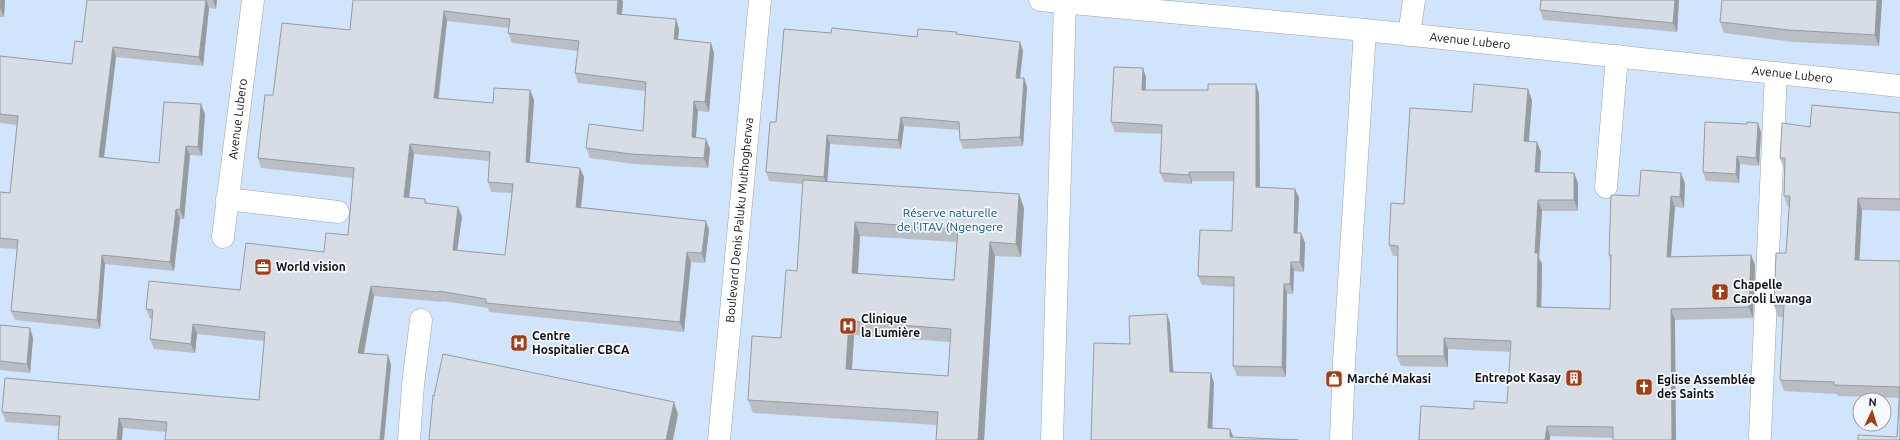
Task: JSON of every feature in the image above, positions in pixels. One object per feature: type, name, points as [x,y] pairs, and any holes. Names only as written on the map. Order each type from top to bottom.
[{"type":"street","name":"Avenue Lubero","points":[[223,237],[253,0]]},
{"type":"street","name":"Boulevard Denis Paluku Muthogherwa","points":[[719,440],[760,0]]},
{"type":"street","name":"Avenue Lubero","points":[[1040,0],[1365,30],[1900,86]]},
{"type":"street","points":[[1409,35],[1414,0]]},
{"type":"street","points":[[1052,440],[1065,2]]},
{"type":"street","points":[[1341,440],[1344,362],[1365,30]]},
{"type":"street","points":[[1606,187],[1617,56]]},
{"type":"street","points":[[1760,436],[1776,73]]},
{"type":"street","points":[[227,199],[338,212]]},
{"type":"street","points":[[409,440],[413,385],[421,320]]},
{"type":"green space","name":"Réserve naturelle de l'ITAV (Ngengere","points":[[0,0],[1900,0],[1900,440],[0,440]]},
{"type":"building","points":[[87,0],[206,0],[199,57],[113,47],[99,157],[159,163],[164,102],[201,104],[198,147],[186,146],[180,210],[176,209],[170,262],[102,255],[97,320],[11,311],[18,240],[0,238],[0,192],[10,193],[18,116],[0,114],[0,56],[72,64],[75,41],[82,42]]},
{"type":"building","points":[[353,0],[618,0],[617,14],[676,19],[674,39],[711,43],[705,102],[694,101],[692,137],[706,139],[704,158],[631,154],[586,148],[589,124],[643,131],[646,82],[575,73],[579,41],[508,33],[510,19],[444,11],[434,98],[493,103],[494,88],[530,90],[526,162],[580,168],[576,207],[706,221],[702,253],[687,252],[680,322],[486,303],[486,299],[439,291],[371,286],[358,353],[388,355],[380,440],[165,440],[167,422],[119,418],[117,440],[58,440],[60,416],[2,412],[5,378],[259,400],[265,332],[193,324],[191,344],[150,339],[153,310],[146,309],[149,281],[240,290],[246,243],[324,252],[326,233],[348,235],[354,168],[258,158],[265,95],[273,95],[282,23],[350,30]],"holes":[[[410,144],[490,152],[488,182],[513,184],[505,255],[453,250],[458,207],[425,203],[425,199],[404,197]]]},
{"type":"building","points":[[1541,0],[1675,0],[1673,23],[1540,10]]},
{"type":"building","points":[[1722,0],[1877,0],[1875,35],[1789,30],[1720,22]]},
{"type":"building","points":[[832,28],[917,37],[918,29],[957,32],[956,34],[1020,42],[1016,78],[1024,78],[1020,137],[960,140],[959,122],[901,117],[898,140],[827,135],[824,177],[766,172],[770,122],[776,122],[784,29],[831,33]]},
{"type":"building","points":[[1114,67],[1143,68],[1142,90],[1208,90],[1208,84],[1256,84],[1256,187],[1295,189],[1294,233],[1301,233],[1300,262],[1291,262],[1290,284],[1284,284],[1282,367],[1233,366],[1234,277],[1198,276],[1200,230],[1232,231],[1234,172],[1189,172],[1189,175],[1160,173],[1162,125],[1111,122]]},
{"type":"building","points":[[1474,84],[1528,89],[1524,141],[1537,142],[1535,172],[1574,173],[1574,200],[1538,200],[1535,253],[1538,253],[1537,307],[1610,309],[1611,255],[1609,255],[1611,195],[1639,196],[1641,170],[1681,173],[1680,197],[1671,196],[1667,257],[1751,255],[1749,307],[1671,309],[1672,440],[1613,440],[1613,427],[1547,426],[1545,440],[1419,440],[1421,406],[1474,409],[1474,401],[1507,403],[1511,341],[1444,338],[1444,356],[1397,356],[1398,246],[1389,245],[1391,203],[1404,204],[1410,108],[1472,112]]},
{"type":"building","points":[[1812,105],[1900,113],[1900,199],[1858,198],[1855,260],[1900,261],[1900,387],[1834,385],[1834,382],[1780,380],[1784,305],[1774,305],[1776,253],[1786,253],[1790,196],[1784,196],[1785,158],[1780,158],[1782,123],[1810,127]]},
{"type":"building","points":[[1705,122],[1747,124],[1747,122],[1758,123],[1756,158],[1737,156],[1736,174],[1703,172]]},
{"type":"building","points":[[803,180],[1019,194],[1016,244],[990,242],[978,440],[936,440],[938,412],[748,400],[752,336],[781,338],[786,270],[797,271]],"holes":[[[855,222],[958,229],[954,280],[852,273]],[[849,321],[951,329],[948,376],[846,369]]]},
{"type":"building","points":[[1167,314],[1170,372],[1211,373],[1208,428],[1230,429],[1230,437],[1298,440],[1091,440],[1094,343],[1130,344],[1129,316]]},
{"type":"building","points":[[0,325],[30,328],[27,364],[0,361]]},
{"type":"building","points":[[443,354],[674,402],[666,440],[429,440],[433,395],[434,396]]},
{"type":"building","points":[[1900,387],[1900,440],[1858,440],[1858,435],[1897,437]]},
{"type":"place","name":"World vision","points":[[263,267]]},
{"type":"place","name":"Chapelle Caroli Lwanga","points":[[1720,292]]},
{"type":"place","name":"Clinique la Lumière","points":[[848,326]]},
{"type":"place","name":"Centre Hospitalier CBCA","points":[[519,343]]},
{"type":"place","name":"Entrepot Kasay","points":[[1574,378]]},
{"type":"place","name":"Marché Makasi","points":[[1334,379]]},
{"type":"place","name":"Eglise Assemblée des Saints","points":[[1644,387]]}]
